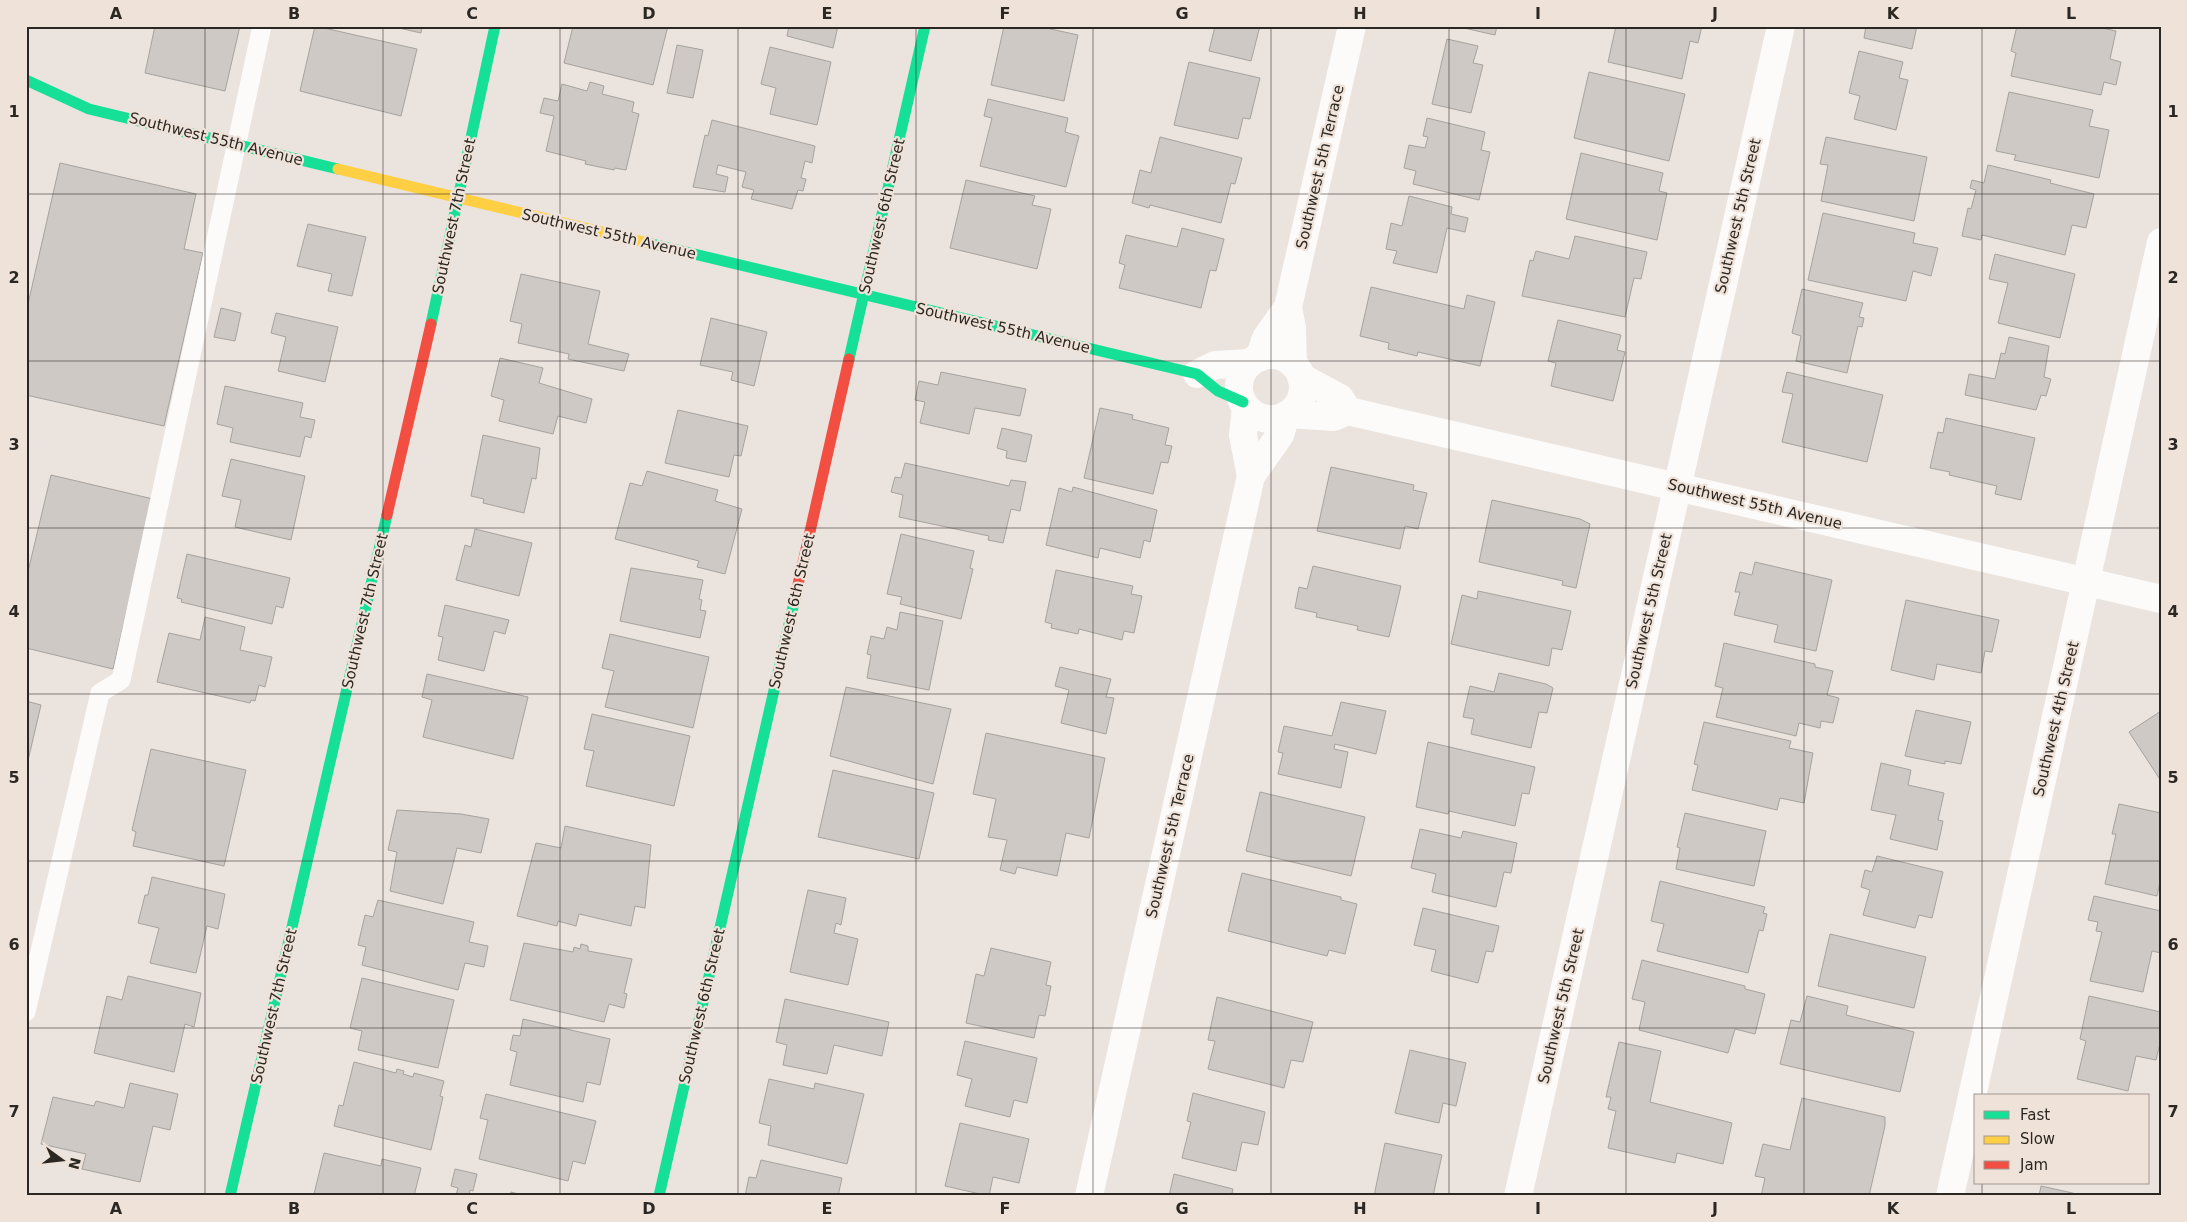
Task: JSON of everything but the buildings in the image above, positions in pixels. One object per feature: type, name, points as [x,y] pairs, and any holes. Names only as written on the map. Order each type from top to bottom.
[{"type":"street","name":"Southwest 7th Street","points":[[230,1196],[458,198],[495,26]]},
{"type":"street","name":"Southwest 6th Street","points":[[659,1196],[924,26]]},
{"type":"street","name":"Southwest 5th Terrace","points":[[1088,1196],[1251,476],[1244,435],[1244,405],[1240,393],[1240,382],[1266,338],[1288,307],[1352,26]]},
{"type":"street","name":"Southwest 5th Street","points":[[1518,1196],[1781,26]]},
{"type":"street","name":"Southwest 55th Avenue","points":[[26,80],[89,109],[1197,374],[1208,386],[1220,394],[1244,405]]},
{"type":"street","name":"Southwest 4th Street","points":[[1950,1196],[2161,242]]},
{"type":"street","name":"Southwest 5th Terrace","points":[[1251,476],[1280,435],[1287,415],[1301,398],[1288,307]]},
{"type":"street","points":[[1197,374],[1215,365],[1254,361],[1277,356],[1340,398],[1348,411]]},
{"type":"street","points":[[1244,405],[1260,417],[1278,419],[1287,415]]},
{"type":"street","name":"Southwest 55th Avenue","points":[[1287,415],[1334,417],[1348,411],[2161,599]]},
{"type":"lane","points":[[26,1012],[100,692],[121,680],[171,457],[235,144],[262,26]]},
{"type":"traffic: fast","points":[[431,324],[495,26]]},
{"type":"traffic: fast","points":[[849,359],[925,26]]},
{"type":"traffic: fast","points":[[26,80],[89,109],[338,169]]},
{"type":"traffic: fast","points":[[648,243],[1197,374],[1218,391],[1243,402]]},
{"type":"traffic: fast","points":[[230,1196],[387,515]]},
{"type":"traffic: fast","points":[[659,1196],[795,598]]},
{"type":"traffic: slow","points":[[338,169],[648,243]]},
{"type":"traffic: jam","points":[[387,515],[431,324]]},
{"type":"traffic: jam","points":[[795,598],[849,359]]}]
